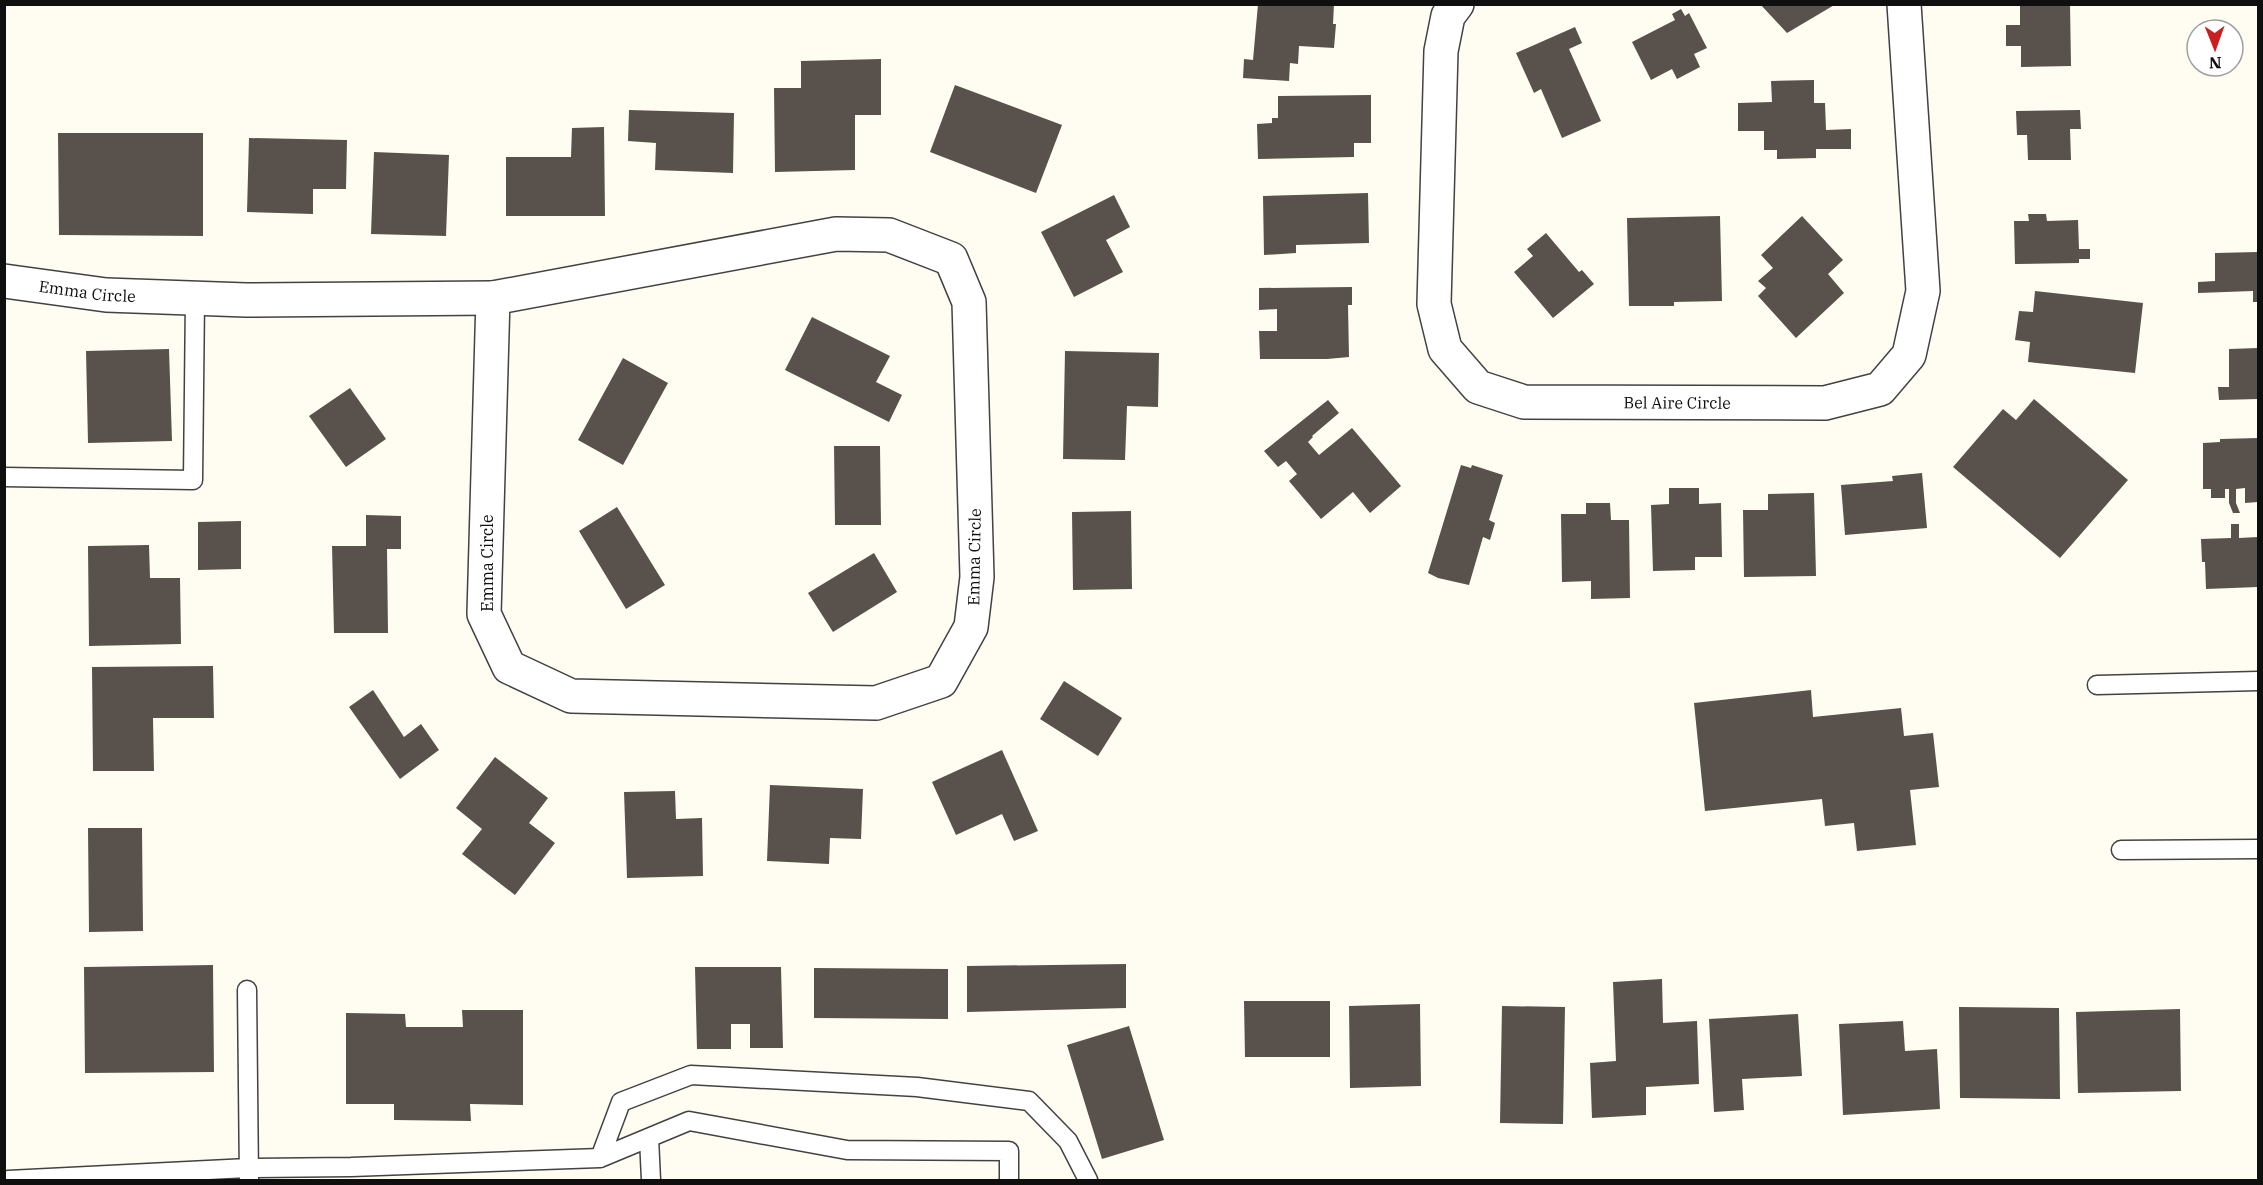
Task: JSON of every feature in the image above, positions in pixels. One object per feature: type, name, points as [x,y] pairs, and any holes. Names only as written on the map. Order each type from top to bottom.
[{"type":"street","name":"Bel Aire Circle","points":[[1457,4],[1448,16],[1441,51],[1434,304],[1444,349],[1478,387],[1524,402],[1767,403],[1825,403],[1880,389],[1909,355],[1923,291],[1904,4]]},
{"type":"street","name":"Emma Circle","points":[[4,281],[106,296],[246,300],[494,298],[836,234],[889,235],[951,259],[969,302],[977,577],[971,627],[941,681],[876,703],[571,696],[508,667],[484,614],[494,298]]},
{"type":"lane","points":[[4,477],[193,480],[195,298]]},
{"type":"lane","points":[[2097,685],[2259,681]]},
{"type":"lane","points":[[2121,850],[2259,849]]},
{"type":"lane","points":[[246,990],[248,1174]]},
{"type":"lane","points":[[600,1158],[621,1102],[692,1075],[917,1087],[1029,1101],[1068,1141],[1088,1180]]},
{"type":"lane","points":[[8,1180],[248,1174],[351,1174],[600,1158],[689,1121],[847,1150],[1009,1151],[1009,1180]]},
{"type":"lane","points":[[650,1138],[651,1180]]},
{"type":"building","points":[[1258,4],[1334,4],[1333,24],[1336,24],[1334,48],[1299,46],[1298,64],[1290,63],[1289,81],[1243,78],[1244,59],[1253,60]]},
{"type":"building","points":[[1760,4],[1836,4],[1787,33]]},
{"type":"building","points":[[2020,4],[2070,4],[2071,66],[2021,67],[2021,46],[2006,46],[2006,25],[2020,25]]},
{"type":"building","points":[[1681,9],[1685,16],[1689,13],[1707,48],[1694,54],[1700,67],[1677,79],[1672,69],[1651,80],[1632,42],[1675,20],[1672,14]]},
{"type":"building","points":[[1575,27],[1582,43],[1569,49],[1601,121],[1562,138],[1541,89],[1534,93],[1516,53]]},
{"type":"building","points":[[881,59],[881,115],[855,115],[855,170],[775,172],[774,88],[801,88],[801,61]]},
{"type":"building","points":[[1814,80],[1814,103],[1825,103],[1826,130],[1851,129],[1851,149],[1816,149],[1816,158],[1777,159],[1777,150],[1764,150],[1764,131],[1738,131],[1738,103],[1772,102],[1771,81]]},
{"type":"building","points":[[955,85],[1062,125],[1036,193],[930,152]]},
{"type":"building","points":[[1371,95],[1371,143],[1354,143],[1354,157],[1258,159],[1257,124],[1272,123],[1272,118],[1278,118],[1278,96]]},
{"type":"building","points":[[629,110],[734,113],[733,173],[655,170],[656,143],[628,141]]},
{"type":"building","points":[[2080,110],[2081,129],[2070,129],[2071,160],[2028,160],[2027,135],[2017,135],[2016,111]]},
{"type":"building","points":[[604,127],[605,216],[506,216],[506,157],[571,157],[572,128]]},
{"type":"building","points":[[58,133],[203,133],[203,236],[59,235]]},
{"type":"building","points":[[249,138],[347,140],[346,189],[313,189],[313,214],[247,212]]},
{"type":"building","points":[[374,152],[449,155],[446,236],[371,234]]},
{"type":"building","points":[[1368,193],[1369,243],[1296,245],[1296,253],[1264,255],[1263,196]]},
{"type":"building","points":[[1114,195],[1130,227],[1106,240],[1123,272],[1074,297],[1041,232]]},
{"type":"building","points":[[2028,214],[2046,214],[2047,221],[2078,220],[2079,249],[2090,249],[2090,259],[2079,259],[2079,263],[2015,264],[2014,221],[2029,221]]},
{"type":"building","points":[[1720,216],[1722,301],[1674,302],[1674,306],[1629,306],[1627,218]]},
{"type":"building","points":[[1802,216],[1843,260],[1828,274],[1844,293],[1796,338],[1758,296],[1766,288],[1758,281],[1773,268],[1761,255]]},
{"type":"building","points":[[1546,233],[1579,272],[1582,270],[1594,284],[1553,318],[1514,272],[1533,256],[1527,249]]},
{"type":"building","points":[[2258,252],[2258,302],[2253,302],[2253,291],[2198,293],[2198,282],[2215,281],[2215,253]]},
{"type":"building","points":[[1352,287],[1352,305],[1348,305],[1349,357],[1260,359],[1259,331],[1277,331],[1277,309],[1259,310],[1259,288]]},
{"type":"building","points":[[2035,291],[2143,303],[2135,373],[2028,362],[2030,342],[2015,340],[2019,311],[2033,312]]},
{"type":"building","points":[[812,317],[890,356],[876,382],[902,395],[889,422],[785,370]]},
{"type":"building","points":[[2258,348],[2258,399],[2219,400],[2218,387],[2229,387],[2229,349]]},
{"type":"building","points":[[169,349],[172,441],[88,443],[86,351]]},
{"type":"building","points":[[1065,351],[1159,353],[1158,407],[1127,406],[1125,460],[1063,459]]},
{"type":"building","points":[[623,358],[668,383],[623,465],[578,440]]},
{"type":"building","points":[[350,388],[386,439],[346,467],[309,416]]},
{"type":"building","points":[[2034,399],[2128,480],[2060,558],[1953,467],[2003,409],[2016,420]]},
{"type":"building","points":[[1328,400],[1339,413],[1308,442],[1319,455],[1352,428],[1401,486],[1370,513],[1353,492],[1321,519],[1289,481],[1297,474],[1286,461],[1278,467],[1264,451]]},
{"type":"building","points":[[2258,438],[2258,502],[2245,503],[2245,488],[2236,489],[2236,503],[2240,513],[2233,513],[2229,503],[2229,489],[2225,489],[2225,498],[2211,498],[2211,489],[2203,489],[2203,443],[2220,442],[2220,439]]},
{"type":"building","points":[[834,446],[880,446],[881,525],[835,525]]},
{"type":"building","points":[[1461,465],[1471,468],[1472,465],[1503,475],[1489,520],[1495,523],[1490,540],[1483,537],[1469,585],[1438,578],[1428,573]]},
{"type":"building","points":[[1922,473],[1927,528],[1845,535],[1841,485],[1893,481],[1892,476]]},
{"type":"building","points":[[1669,488],[1699,488],[1699,504],[1721,503],[1722,557],[1695,557],[1695,570],[1653,571],[1651,505],[1669,504]]},
{"type":"building","points":[[1814,493],[1816,576],[1744,577],[1743,510],[1768,510],[1768,494]]},
{"type":"building","points":[[1586,503],[1610,503],[1611,520],[1629,520],[1630,598],[1591,599],[1591,581],[1562,582],[1561,514],[1586,514]]},
{"type":"building","points":[[617,507],[665,585],[626,609],[579,531]]},
{"type":"building","points":[[1131,511],[1132,589],[1073,590],[1072,512]]},
{"type":"building","points":[[366,515],[401,516],[401,549],[387,549],[388,633],[334,633],[332,546],[366,546]]},
{"type":"building","points":[[241,521],[241,569],[198,570],[198,522]]},
{"type":"building","points":[[2231,524],[2239,524],[2239,538],[2258,537],[2258,587],[2206,589],[2201,539],[2231,538]]},
{"type":"building","points":[[149,545],[150,578],[180,578],[181,644],[89,646],[88,546]]},
{"type":"building","points":[[874,553],[897,592],[833,632],[808,593]]},
{"type":"building","points":[[213,666],[214,718],[153,718],[154,771],[93,771],[92,667]]},
{"type":"building","points":[[1064,681],[1122,718],[1098,756],[1040,719]]},
{"type":"building","points":[[373,690],[404,737],[421,724],[439,750],[400,779],[349,707]]},
{"type":"building","points":[[1811,690],[1813,717],[1901,708],[1904,736],[1933,733],[1939,787],[1910,790],[1916,845],[1857,851],[1854,823],[1825,826],[1822,799],[1705,811],[1694,703]]},
{"type":"building","points":[[1002,750],[1038,831],[1014,841],[1002,814],[956,835],[932,782]]},
{"type":"building","points":[[495,757],[548,798],[529,823],[555,843],[515,895],[462,854],[482,829],[456,808]]},
{"type":"building","points":[[770,785],[863,789],[861,839],[830,838],[829,864],[767,861]]},
{"type":"building","points":[[675,791],[676,819],[702,818],[703,876],[627,878],[624,792]]},
{"type":"building","points":[[88,828],[142,828],[143,931],[89,932]]},
{"type":"building","points":[[1126,964],[1126,1008],[967,1012],[967,966]]},
{"type":"building","points":[[213,965],[214,1072],[85,1073],[84,967]]},
{"type":"building","points":[[695,967],[781,967],[783,1048],[750,1048],[750,1024],[731,1024],[731,1049],[697,1049]]},
{"type":"building","points":[[814,968],[948,969],[948,1019],[814,1018]]},
{"type":"building","points":[[1662,979],[1663,1023],[1697,1021],[1699,1084],[1646,1087],[1646,1115],[1592,1118],[1590,1063],[1616,1061],[1613,982]]},
{"type":"building","points":[[1244,1001],[1330,1001],[1330,1057],[1245,1057]]},
{"type":"building","points":[[1420,1004],[1421,1086],[1350,1088],[1349,1006]]},
{"type":"building","points":[[1502,1006],[1565,1007],[1563,1124],[1500,1123]]},
{"type":"building","points":[[1959,1007],[2059,1008],[2060,1099],[1960,1098]]},
{"type":"building","points":[[2180,1009],[2181,1091],[2078,1093],[2076,1012]]},
{"type":"building","points":[[462,1010],[523,1010],[523,1105],[470,1104],[471,1121],[394,1120],[394,1104],[346,1104],[346,1013],[405,1014],[406,1027],[463,1027]]},
{"type":"building","points":[[1798,1014],[1802,1076],[1742,1079],[1744,1110],[1714,1112],[1709,1019]]},
{"type":"building","points":[[1903,1021],[1905,1051],[1937,1049],[1940,1109],[1843,1115],[1839,1024]]},
{"type":"building","points":[[1129,1026],[1164,1140],[1102,1159],[1067,1045]]}]
